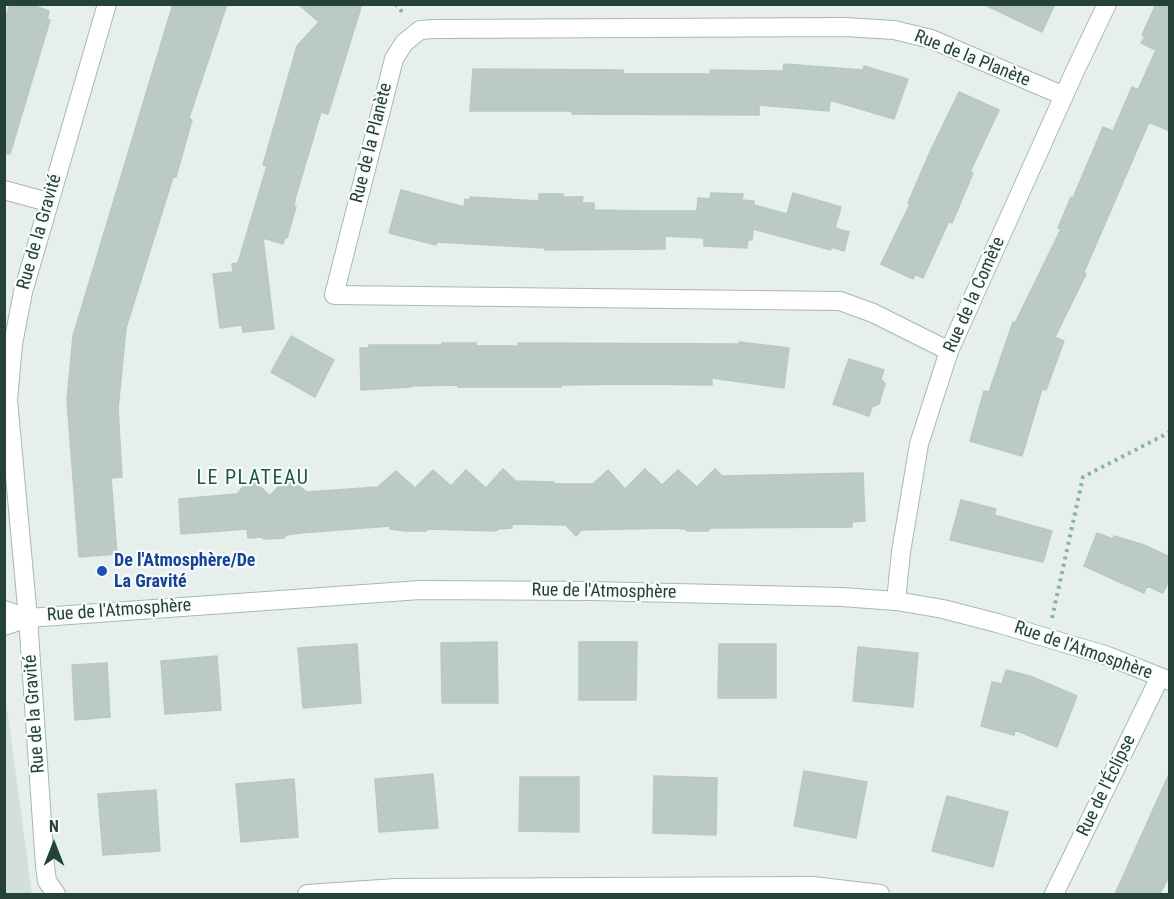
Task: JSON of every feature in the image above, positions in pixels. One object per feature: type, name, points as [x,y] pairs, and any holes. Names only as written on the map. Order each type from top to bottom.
[{"type":"street","name":"Rue de la Gravité","points":[[56,894],[47,881],[45,866],[28,618],[8,400],[13,344],[23,292],[107,4]]},
{"type":"street","name":"Rue de la Comète","points":[[896,601],[901,552],[919,444],[949,351],[1107,4]]},
{"type":"street","name":"Rue de la Planète","points":[[949,351],[873,313],[840,301],[334,295],[394,59],[404,43],[420,30],[434,29],[844,27],[894,30],[931,39],[1064,96]]},
{"type":"street","points":[[4,190],[48,202]]},
{"type":"street","name":"Rue de l'Atmosphère","points":[[4,626],[28,618],[420,590],[768,595],[896,601],[943,609],[1048,637],[1108,656],[1165,679]]},
{"type":"street","name":"Rue de l'Atmosphère","points":[[4,610],[28,618]]},
{"type":"street","name":"Rue de l'Éclipse","points":[[1054,894],[1165,679]]},
{"type":"street","points":[[308,894],[396,888],[813,886],[880,894]]},
{"type":"path","points":[[1048,637],[1083,477],[1170,432]]},
{"type":"shaded area","points":[[5,693],[32,894],[5,894]]},
{"type":"building","points":[[10,4],[29,4],[49,11],[47,19],[50,20],[10,154],[4,153],[4,23]]},
{"type":"building","points":[[173,4],[227,4],[189,118],[192,120],[176,177],[173,177],[126,328],[118,409],[122,477],[111,478],[117,554],[79,557],[67,400],[73,336]]},
{"type":"building","points":[[298,4],[362,4],[328,114],[321,112],[295,199],[294,207],[296,207],[287,238],[285,237],[283,244],[263,238],[274,329],[243,332],[242,325],[220,328],[213,274],[233,272],[232,264],[238,263],[267,166],[263,165],[297,46],[319,22]]},
{"type":"building","points":[[983,4],[1055,4],[1042,32]]},
{"type":"building","points":[[1156,4],[1170,4],[1170,131],[1149,122],[1084,272],[1086,274],[1055,337],[1064,341],[1046,390],[1042,389],[1022,456],[970,441],[984,391],[989,392],[1013,322],[1015,323],[1061,229],[1058,228],[1103,127],[1113,131],[1132,87],[1138,90],[1156,50],[1141,43],[1145,37],[1142,35]]},
{"type":"building","points":[[784,64],[863,70],[864,66],[908,79],[894,119],[830,100],[829,111],[759,105],[759,115],[470,111],[473,69],[623,70],[623,74],[710,74],[710,70],[783,71]]},
{"type":"building","points":[[959,92],[999,110],[970,172],[973,173],[952,223],[949,221],[923,278],[915,274],[913,279],[881,264]]},
{"type":"building","points":[[401,190],[464,207],[465,199],[470,200],[470,197],[539,201],[539,194],[563,194],[563,197],[583,197],[582,203],[594,203],[594,210],[642,211],[697,211],[698,198],[710,199],[711,193],[743,194],[742,200],[754,201],[754,205],[787,214],[793,193],[841,207],[835,228],[849,232],[844,251],[831,247],[831,250],[753,229],[752,240],[748,240],[747,248],[704,246],[704,238],[665,236],[665,249],[545,250],[545,248],[437,242],[436,245],[389,233]]},
{"type":"building","points":[[291,336],[334,360],[315,397],[271,372]]},
{"type":"building","points":[[739,342],[789,348],[784,388],[712,378],[712,385],[458,387],[458,385],[361,390],[360,348],[369,348],[369,345],[476,343],[476,346],[518,346],[518,343],[739,344]]},
{"type":"building","points":[[849,359],[884,370],[881,379],[885,384],[879,404],[872,407],[869,416],[833,404]]},
{"type":"building","points":[[503,469],[516,481],[554,482],[554,484],[593,484],[608,470],[625,489],[645,469],[662,485],[678,470],[697,487],[715,469],[722,476],[863,473],[865,521],[852,522],[852,527],[710,528],[708,531],[672,528],[581,530],[576,536],[566,525],[512,524],[512,528],[496,531],[428,529],[426,531],[405,531],[390,529],[390,526],[300,533],[286,535],[284,538],[264,539],[262,537],[248,538],[247,529],[181,534],[179,499],[237,494],[251,478],[270,496],[288,476],[306,492],[378,487],[396,471],[415,488],[433,470],[451,486],[466,470],[486,488]]},
{"type":"building","points":[[961,500],[996,509],[994,515],[1052,531],[1043,562],[950,540]]},
{"type":"building","points":[[1097,533],[1113,539],[1114,536],[1144,545],[1170,557],[1170,578],[1163,593],[1147,586],[1144,593],[1084,566]]},
{"type":"building","points":[[497,642],[498,703],[442,703],[441,643]]},
{"type":"building","points":[[579,642],[637,642],[636,700],[579,700]]},
{"type":"building","points":[[357,644],[361,703],[303,708],[298,648]]},
{"type":"building","points":[[719,644],[776,644],[776,698],[718,698]]},
{"type":"building","points":[[858,647],[918,653],[913,707],[853,701]]},
{"type":"building","points":[[217,656],[221,710],[165,714],[161,661]]},
{"type":"building","points":[[107,663],[110,717],[75,720],[72,665]]},
{"type":"building","points":[[1006,670],[1030,676],[1077,696],[1057,747],[1015,730],[1014,735],[981,726],[992,682],[1002,684]]},
{"type":"building","points":[[804,771],[867,782],[856,838],[794,826]]},
{"type":"building","points":[[1170,772],[1170,874],[1160,894],[1115,894]]},
{"type":"building","points":[[433,774],[438,828],[379,832],[375,779]]},
{"type":"building","points":[[654,776],[717,778],[716,835],[653,833]]},
{"type":"building","points":[[520,777],[579,777],[579,832],[519,831]]},
{"type":"building","points":[[294,779],[298,837],[241,842],[236,784]]},
{"type":"building","points":[[156,790],[160,851],[103,855],[98,794]]},
{"type":"building","points":[[947,796],[1008,812],[993,867],[932,851]]},
{"type":"place","name":"De l'Atmosphère/De La Gravité","points":[[102,571]]},
{"type":"district","name":"LE PLATEAU","points":[[253,479]]}]
